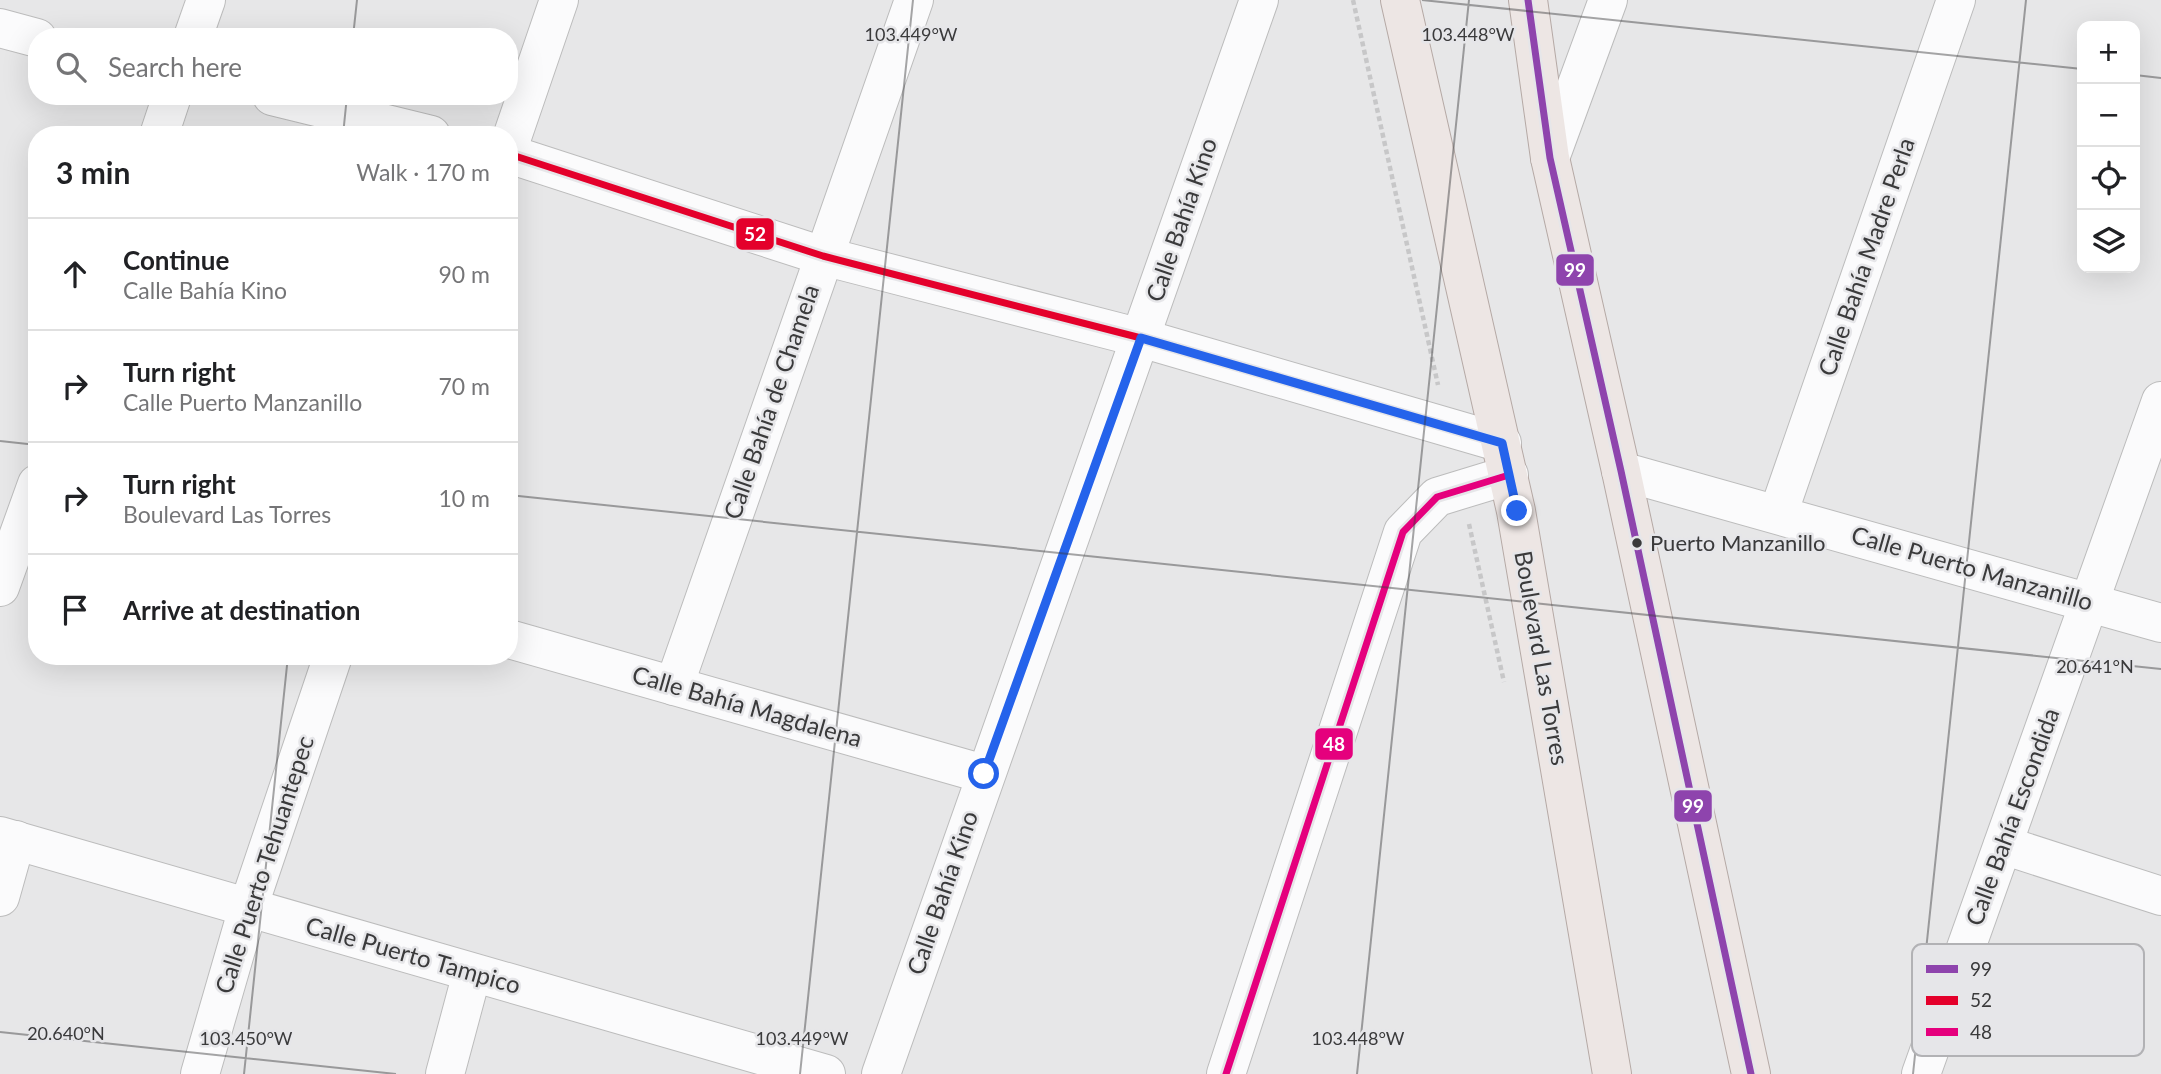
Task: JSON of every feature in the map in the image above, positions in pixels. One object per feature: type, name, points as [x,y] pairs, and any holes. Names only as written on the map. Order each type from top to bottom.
[{"type":"main road","name":"Boulevard Las Torres","points":[[1400,0],[1517,511],[1612,1074]]},
{"type":"main road","points":[[1528,0],[1550,158],[1621,471],[1751,1074]]},
{"type":"street","points":[[196,28],[206,0]]},
{"type":"street","points":[[516,126],[559,0]]},
{"type":"street","name":"Calle Bahía de Chamela","points":[[674,686],[914,0]]},
{"type":"street","name":"Calle Bahía Kino","points":[[881,1074],[984,774],[1259,0]]},
{"type":"street","points":[[1550,158],[1608,0]]},
{"type":"street","name":"Calle Bahía Madre Perla","points":[[1777,514],[1956,0]]},
{"type":"street","points":[[0,28],[28,36]]},
{"type":"street","points":[[162,126],[169,105]]},
{"type":"street","points":[[309,105],[394,126]]},
{"type":"street","points":[[518,157],[823,256],[1141,338],[1505,459]]},
{"type":"street","name":"Calle Bahía Escondida","points":[[1968,944],[2161,401]]},
{"type":"street","points":[[1226,1074],[1403,532],[1437,497],[1505,459]]},
{"type":"street","name":"Calle Puerto Manzanillo","points":[[1621,471],[2161,623]]},
{"type":"street","points":[[0,587],[28,513]]},
{"type":"street","name":"Calle Bahía Magdalena","points":[[518,642],[984,774]]},
{"type":"street","name":"Calle Puerto Tehuantepec","points":[[200,1074],[248,908],[330,665]]},
{"type":"street","points":[[0,897],[8,838]]},
{"type":"street","name":"Calle Puerto Tampico","points":[[8,838],[472,973],[738,1061],[826,1074]]},
{"type":"street","points":[[2003,845],[2161,896]]},
{"type":"street","points":[[445,1074],[472,973]]},
{"type":"street","name":"Calle Bahía Escondida","points":[[1921,1074],[1927,1056]]},
{"type":"path","points":[[1353,0],[1440,394]]},
{"type":"path","points":[[1467,515],[1506,691]]},
{"type":"transit line","name":"99","points":[[1528,0],[1550,158],[1621,471],[1751,1074]]},
{"type":"transit line","name":"52","points":[[518,157],[823,256],[1141,338],[1502,443]]},
{"type":"transit line","name":"48","points":[[1226,1074],[1403,532],[1437,497],[1509,475]]},
{"type":"place","name":"Puerto Manzanillo","points":[[1637,543]]},
{"type":"route","points":[[984,774],[1141,338],[1502,443],[1517,511]]}]
